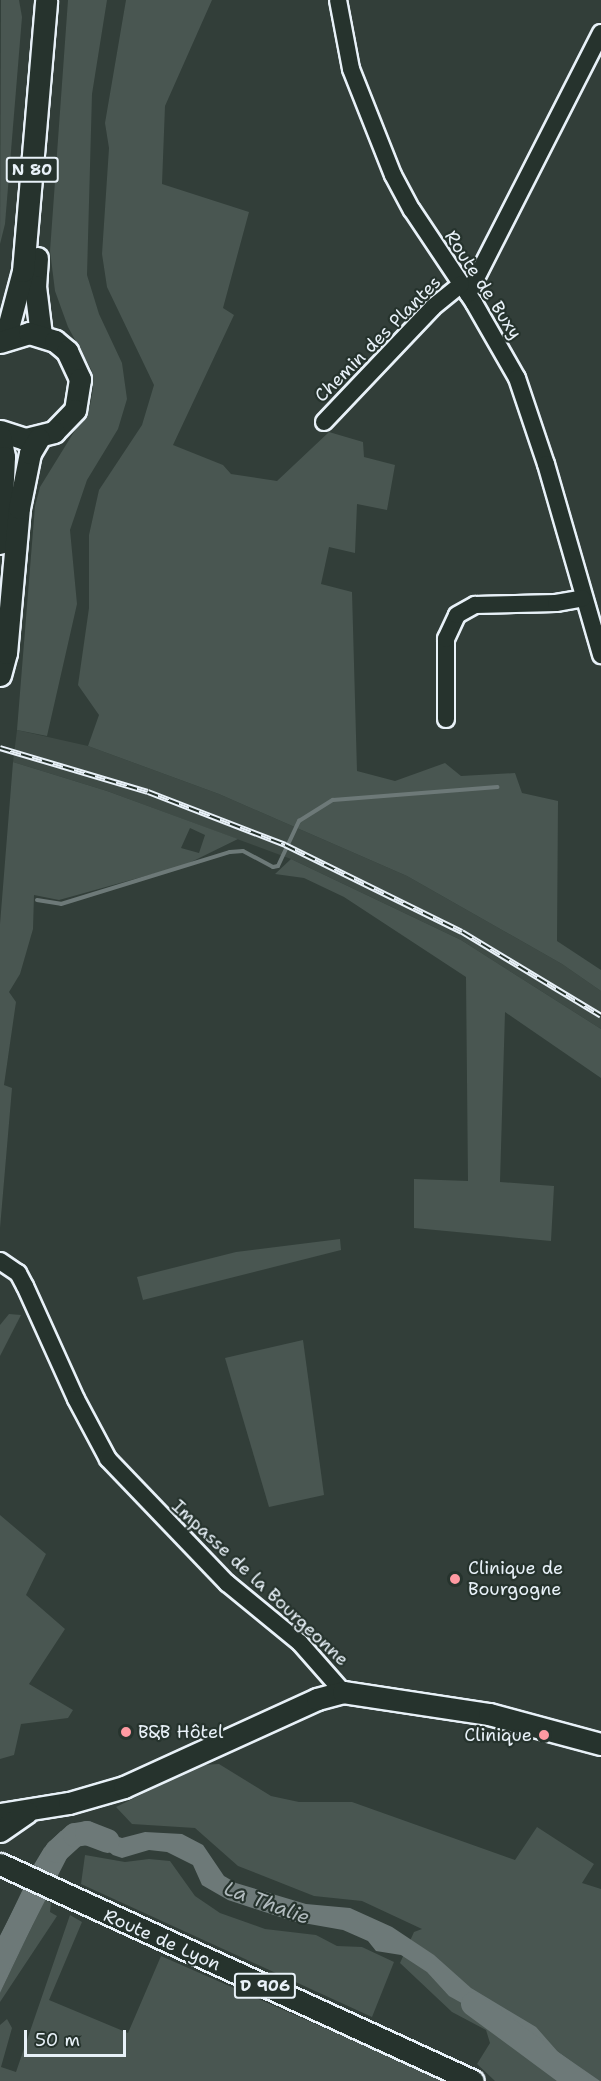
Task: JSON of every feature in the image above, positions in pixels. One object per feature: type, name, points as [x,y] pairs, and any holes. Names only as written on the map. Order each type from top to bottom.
[{"type":"main road","name":"N 80","points":[[2,340],[24,271],[46,0]]},
{"type":"main road","name":"N 80","points":[[41,335],[35,286],[56,0]]},
{"type":"main road","points":[[0,543],[4,457],[0,433],[25,439],[39,438],[66,423],[75,410],[80,379],[67,351],[41,335],[2,340]]},
{"type":"main road","points":[[0,675],[6,653],[19,508],[30,453],[39,438]]},
{"type":"main road","points":[[0,1814],[124,1787],[317,1699],[343,1692],[489,1714],[601,1744]]},
{"type":"main road","points":[[0,1830],[32,1808]]},
{"type":"main road","name":"Route de Lyon","points":[[8,1870],[474,2081]]},
{"type":"street","name":"Route de Buxy","points":[[338,0],[351,69],[376,135],[412,210],[503,351],[531,416],[601,655]]},
{"type":"street","points":[[465,289],[601,33]]},
{"type":"street","name":"Chemin des Plantes","points":[[324,422],[433,307],[465,289]]},
{"type":"street","points":[[446,719],[446,639],[457,615],[476,605],[556,603],[583,598]]},
{"type":"street","name":"Impasse de la Bourgeonne","points":[[0,1261],[18,1274],[26,1286],[76,1399],[108,1459],[227,1583],[300,1642],[343,1692]]},
{"type":"shaded area","points":[[1,0],[19,0],[22,17],[5,224],[0,244]]},
{"type":"shaded area","points":[[68,0],[107,0],[92,94],[87,275],[99,314],[122,363],[127,399],[118,429],[87,480],[70,530],[77,604],[47,736],[17,730],[35,506],[40,487],[90,406],[93,389],[92,371],[68,327],[55,291],[50,251]]},
{"type":"shaded area","points":[[126,0],[212,0],[165,106],[162,184],[249,212],[223,308],[234,315],[173,445],[223,465],[231,474],[277,481],[329,432],[363,442],[364,457],[395,465],[387,510],[357,504],[355,553],[329,547],[321,584],[352,592],[357,771],[395,781],[445,763],[461,776],[515,773],[522,793],[558,801],[557,941],[601,970],[601,991],[562,964],[407,876],[219,794],[88,746],[99,715],[78,685],[89,608],[89,535],[99,490],[142,425],[154,385],[107,287],[102,254],[109,148],[105,123]]},
{"type":"shaded area","points":[[17,730],[88,746],[219,794],[407,876],[562,964],[601,991],[601,1029],[461,940],[291,859],[107,791],[13,762]]},
{"type":"shaded area","points":[[13,762],[107,791],[238,839],[185,865],[59,900],[34,895],[33,929],[20,974],[9,992],[16,1002],[4,1085],[12,1088],[0,1228],[0,924]],"holes":[[[190,828],[205,835],[199,853],[181,848]]]},
{"type":"shaded area","points":[[291,859],[461,940],[601,1029],[601,1078],[505,1012],[500,1182],[554,1186],[551,1241],[414,1228],[414,1179],[468,1181],[466,977],[344,897],[304,878],[275,874]]},
{"type":"shaded area","points":[[340,1239],[341,1250],[143,1300],[137,1277],[236,1252]]},
{"type":"shaded area","points":[[9,1314],[21,1315],[0,1356],[0,1325]]},
{"type":"shaded area","points":[[303,1340],[324,1495],[269,1507],[225,1358]]},
{"type":"shaded area","points":[[0,1515],[46,1554],[26,1595],[65,1629],[29,1684],[73,1710],[68,1718],[21,1724],[14,1755],[0,1759]]},
{"type":"shaded area","points":[[219,1764],[271,1796],[299,1802],[352,1802],[515,1860],[537,1827],[594,1864],[582,1883],[601,1889],[601,2081],[495,2081],[477,2064],[490,2043],[486,2030],[452,2012],[400,1963],[414,1932],[422,1929],[362,1901],[314,1896],[238,1866],[195,1828],[132,1824],[116,1807],[201,1765]]},
{"type":"shaded area","points":[[85,1855],[125,1862],[149,1859],[170,1861],[195,1896],[220,1913],[265,1929],[316,1935],[337,1946],[362,1947],[394,1962],[372,2017],[81,1884]]},
{"type":"shaded area","points":[[45,1899],[51,1903],[50,1912],[57,1916],[0,2002],[0,1993]]},
{"type":"shaded area","points":[[70,1915],[82,1922],[49,2000],[128,2033],[161,1956],[445,2081],[0,2081],[0,2025],[7,2019],[12,2028],[1,2067],[16,2072]]},
{"type":"water","points":[[76,1823],[122,1838],[145,1832],[182,1834],[203,1845],[224,1876],[236,1883],[306,1904],[350,1908],[392,1927],[434,1955],[471,1988],[536,2027],[558,2052],[600,2081],[574,2081],[521,2036],[449,1996],[427,1972],[401,1955],[376,1951],[368,1941],[343,1930],[292,1921],[228,1900],[202,1885],[193,1865],[167,1852],[149,1850],[122,1858],[113,1855],[103,1847],[80,1840],[71,1826]]},
{"type":"water","points":[[61,1831],[73,1845],[63,1855],[52,1877],[32,1868],[44,1848]]},
{"type":"water","points":[[23,1889],[45,1899],[0,1993],[0,1937]]},
{"type":"waterway","points":[[37,900],[61,904],[230,852],[243,851],[273,867],[278,866],[299,821],[333,800],[497,787]]},
{"type":"waterway","name":"La Thalie","points":[[0,1962],[57,1851],[75,1835],[87,1833],[108,1841]]},
{"type":"waterway","name":"La Thalie","points":[[473,2004],[577,2081]]},
{"type":"railway","points":[[0,748],[148,792],[285,845],[462,932],[601,1016]]},
{"type":"place","name":"Clinique de Bourgogne","points":[[455,1579]]},
{"type":"place","name":"B&B Hôtel","points":[[126,1732]]},
{"type":"place","name":"Clinique","points":[[544,1735]]}]
